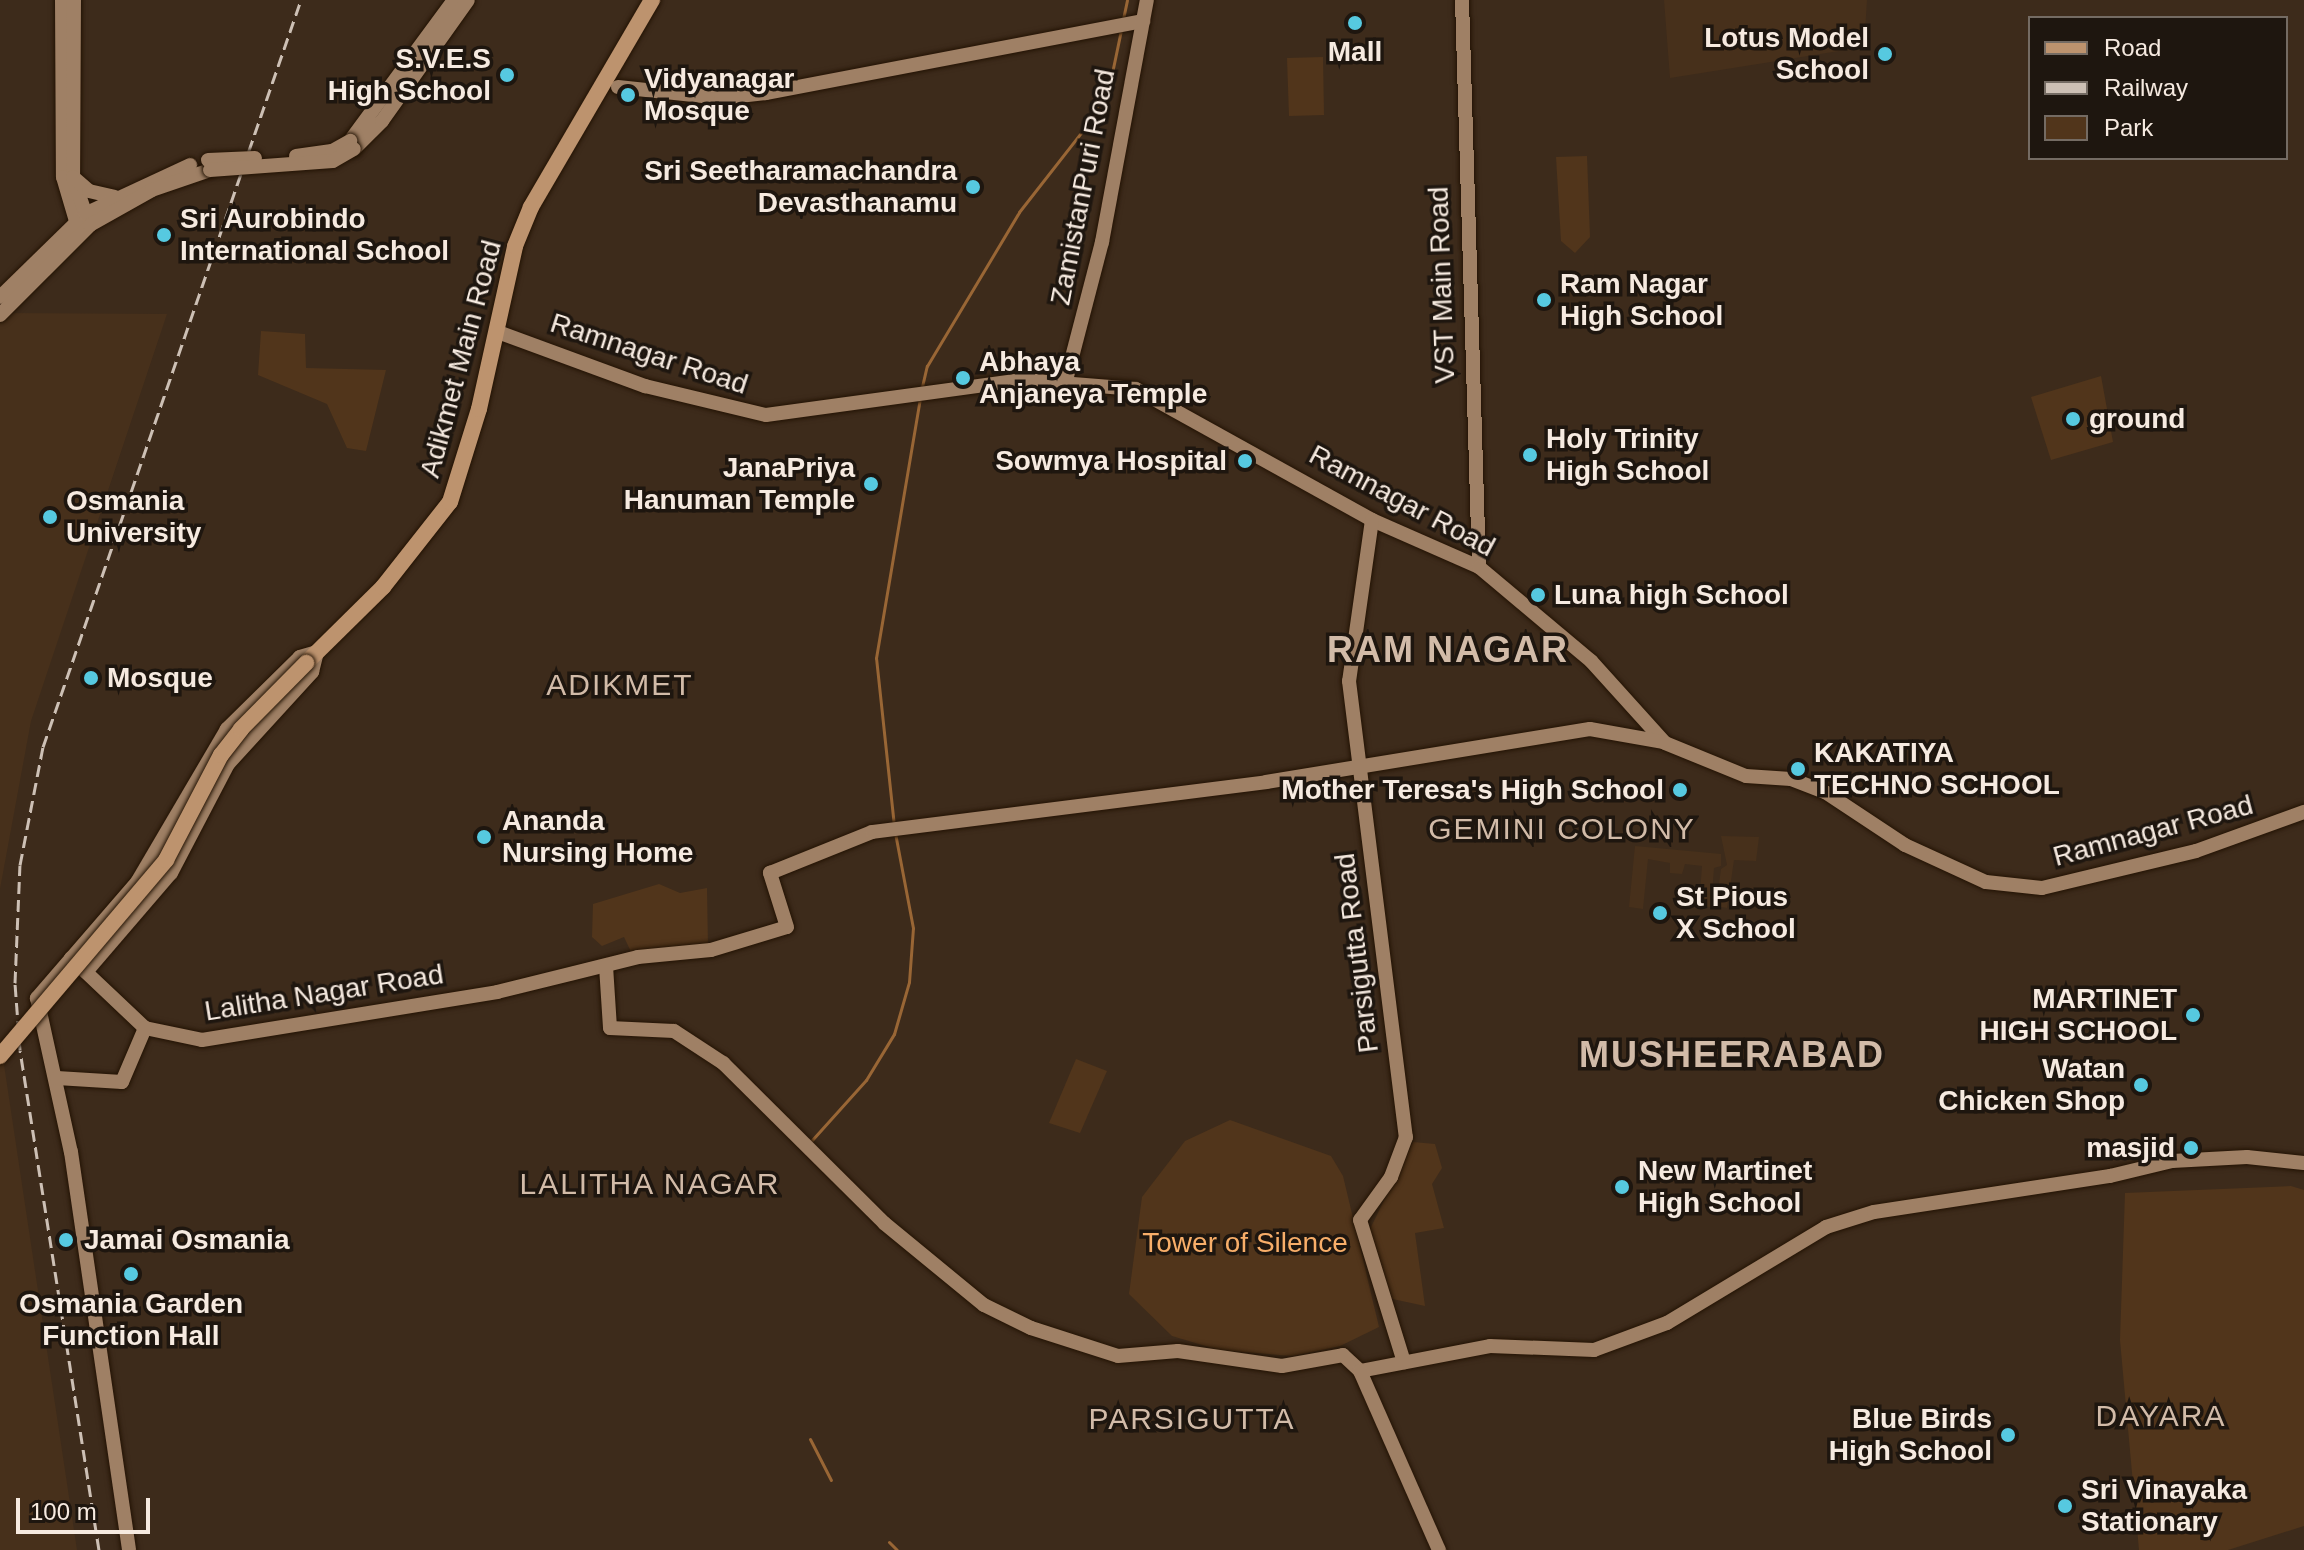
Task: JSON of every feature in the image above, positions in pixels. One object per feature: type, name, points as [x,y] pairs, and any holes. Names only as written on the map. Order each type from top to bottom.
[{"type":"main road","name":"Adikmet Main Road","points":[[0,1056],[166,860],[221,755],[241,729],[412,554],[450,502],[498,332],[515,246],[652,0]]},
{"type":"main road","name":"Adikmet Main Road","points":[[528,221],[618,87],[663,0]]},
{"type":"street","points":[[62,0],[63,177],[83,223]]},
{"type":"street","points":[[74,0],[73,177],[83,223]]},
{"type":"street","points":[[352,145],[454,0]]},
{"type":"street","points":[[0,297],[114,197],[162,180],[210,170],[333,161],[382,121],[468,0]]},
{"type":"street","name":"ZamistanPuri Road","points":[[1065,384],[1102,242],[1138,22],[1147,0]]},
{"type":"street","name":"VST Main Road","points":[[1462,0],[1479,567]]},
{"type":"street","points":[[618,87],[695,97],[766,93],[1138,22]]},
{"type":"street","points":[[73,177],[89,191],[114,197]]},
{"type":"street","points":[[0,315],[83,223],[162,180]]},
{"type":"street","name":"Ramnagar Road","points":[[498,332],[645,386],[747,413],[781,416],[1023,380],[1136,389],[1372,520],[1479,567],[1591,661],[1665,743],[1746,776],[1791,779],[1825,792],[1929,857],[1986,882],[2031,887],[2196,851],[2304,812]]},
{"type":"street","name":"Parsigutta Road","points":[[1372,520],[1349,681],[1406,1137],[1391,1177],[1360,1220],[1404,1362]]},
{"type":"street","points":[[86,972],[171,873],[228,764],[312,672],[312,657],[300,657],[227,729],[138,881],[37,998],[57,1078],[129,1550]]},
{"type":"street","points":[[1361,766],[1590,729],[1665,743]]},
{"type":"street","name":"Lalitha Nagar Road","points":[[145,1028],[202,1040],[497,992],[638,957],[711,950],[787,927],[770,873],[872,832],[1361,766]]},
{"type":"street","points":[[57,1078],[122,1082],[145,1028],[71,958]]},
{"type":"street","points":[[606,966],[610,1028],[674,1031],[723,1063],[884,1223],[984,1305],[1031,1328],[1118,1356],[1178,1351],[1282,1366],[1343,1355],[1360,1371],[1439,1550]]},
{"type":"street","points":[[1360,1371],[1490,1346],[1594,1350],[1667,1323],[1826,1227],[1874,1212],[2110,1176],[2172,1161],[2247,1157],[2304,1163]]},
{"type":"shaded area","points":[[1664,0],[1867,0],[1864,47],[1670,78]]},
{"type":"shaded area","name":"Osmania University","points":[[0,313],[167,314],[31,721],[0,889]]},
{"type":"shaded area","points":[[1721,836],[1759,837],[1756,861],[1734,860],[1727,908],[1716,906],[1721,869],[1727,865]]},
{"type":"shaded area","points":[[1635,846],[1721,854],[1721,866],[1714,868],[1711,907],[1699,906],[1702,866],[1685,864],[1682,874],[1670,873],[1670,863],[1648,859],[1643,909],[1629,907]]},
{"type":"shaded area","points":[[0,1038],[77,1550],[0,1550]]},
{"type":"green space","points":[[1323,57],[1324,115],[1289,116],[1287,58]]},
{"type":"green space","points":[[1587,156],[1590,237],[1575,253],[1561,241],[1556,157]]},
{"type":"green space","points":[[261,331],[305,334],[306,368],[386,370],[366,451],[347,448],[327,404],[258,375]]},
{"type":"green space","name":"ground","points":[[2101,376],[2113,442],[2051,460],[2031,397]]},
{"type":"green space","points":[[659,884],[680,893],[707,888],[708,947],[633,956],[624,937],[602,946],[592,937],[593,904]]},
{"type":"green space","points":[[1076,1059],[1107,1071],[1080,1133],[1049,1123]]},
{"type":"green space","name":"Tower of Silence","points":[[1230,1120],[1331,1156],[1343,1176],[1379,1327],[1340,1346],[1293,1356],[1219,1350],[1172,1336],[1129,1294],[1142,1197],[1185,1141]]},
{"type":"green space","points":[[1413,1142],[1435,1144],[1442,1168],[1432,1184],[1444,1228],[1415,1233],[1425,1306],[1388,1298],[1367,1235]]},
{"type":"green space","points":[[2291,1186],[2304,1190],[2304,1526],[2228,1550],[2139,1550],[2120,1340],[2125,1193]]},
{"type":"waterway","points":[[1123,19],[1127,0]]},
{"type":"waterway","points":[[921,391],[927,366],[1019,212],[1091,120],[1112,73],[1121,30]]},
{"type":"waterway","points":[[894,826],[876,658],[920,398]]},
{"type":"waterway","points":[[812,1140],[866,1080],[894,1034],[909,982],[913,928],[895,833]]},
{"type":"waterway","points":[[810,1439],[831,1480]]},
{"type":"waterway","points":[[889,1542],[897,1550]]},
{"type":"railway","points":[[99,1550],[20,1050],[15,983],[20,865],[43,747],[301,0]]},
{"type":"place","name":"Mall","points":[[1355,23]]},
{"type":"place","name":"Lotus Model School","points":[[1885,54]]},
{"type":"place","name":"S.V.E.S High School","points":[[507,75]]},
{"type":"place","name":"Vidyanagar Mosque","points":[[628,95]]},
{"type":"place","name":"Sri Seetharamachandra Devasthanamu","points":[[973,187]]},
{"type":"place","name":"Sri Aurobindo International School","points":[[164,235]]},
{"type":"place","name":"Ram Nagar High School","points":[[1544,300]]},
{"type":"place","name":"Abhaya Anjaneya Temple","points":[[963,378]]},
{"type":"place","name":"ground","points":[[2073,419]]},
{"type":"place","name":"Holy Trinity High School","points":[[1530,455]]},
{"type":"place","name":"Sowmya Hospital","points":[[1245,461]]},
{"type":"place","name":"JanaPriya Hanuman Temple","points":[[871,484]]},
{"type":"place","name":"Osmania University","points":[[50,517]]},
{"type":"place","name":"Luna high School","points":[[1538,595]]},
{"type":"place","name":"Mosque","points":[[91,678]]},
{"type":"place","name":"KAKATIYA TECHNO SCHOOL","points":[[1798,769]]},
{"type":"place","name":"Mother Teresa's High School","points":[[1680,790]]},
{"type":"place","name":"Ananda Nursing Home","points":[[484,837]]},
{"type":"place","name":"St Pious X School","points":[[1660,913]]},
{"type":"place","name":"MARTINET HIGH SCHOOL","points":[[2193,1015]]},
{"type":"place","name":"Watan Chicken Shop","points":[[2141,1085]]},
{"type":"place","name":"masjid","points":[[2191,1148]]},
{"type":"place","name":"New Martinet High School","points":[[1622,1187]]},
{"type":"place","name":"Jamai Osmania","points":[[66,1240]]},
{"type":"place","name":"Osmania Garden Function Hall","points":[[131,1274]]},
{"type":"place","name":"Blue Birds High School","points":[[2008,1435]]},
{"type":"place","name":"Sri Vinayaka Stationary","points":[[2065,1506]]},
{"type":"district","name":"RAM NAGAR","points":[[1448,650]]},
{"type":"district","name":"ADIKMET","points":[[620,685]]},
{"type":"district","name":"GEMINI COLONY","points":[[1562,829]]},
{"type":"district","name":"MUSHEERABAD","points":[[1732,1055]]},
{"type":"district","name":"LALITHA NAGAR","points":[[650,1184]]},
{"type":"district","name":"DAYARA","points":[[2161,1416]]},
{"type":"district","name":"PARSIGUTTA","points":[[1192,1419]]}]
